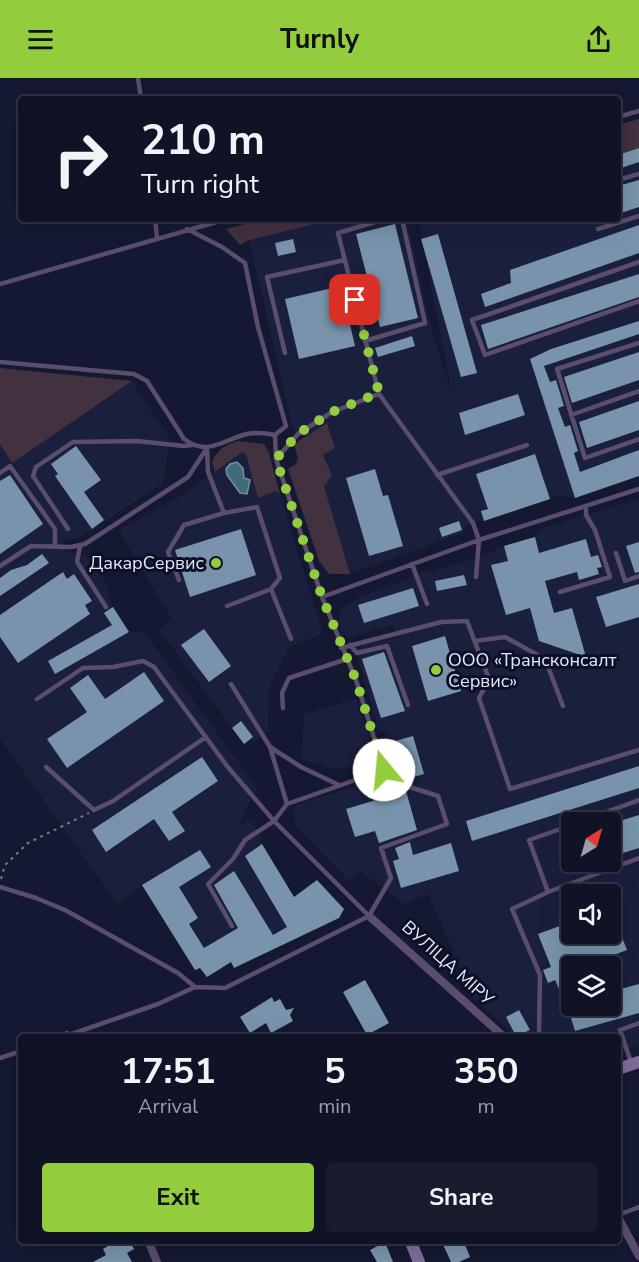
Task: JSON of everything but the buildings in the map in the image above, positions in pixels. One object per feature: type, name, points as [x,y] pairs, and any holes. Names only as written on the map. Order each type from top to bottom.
[{"type":"street","name":"ВУЛІЦА МІРУ","points":[[369,916],[501,1034]]},
{"type":"street","points":[[621,1069],[635,1063]]},
{"type":"street","points":[[621,1222],[639,1256]]},
{"type":"street","points":[[150,1244],[157,1262]]},
{"type":"street","points":[[412,1244],[419,1262]]},
{"type":"lane","points":[[138,78],[141,96]]},
{"type":"lane","points":[[621,116],[639,111]]},
{"type":"lane","points":[[621,179],[639,174]]},
{"type":"lane","points":[[621,222],[639,216]]},
{"type":"lane","points":[[155,222],[157,238]]},
{"type":"lane","points":[[0,284],[214,222]]},
{"type":"lane","points":[[375,222],[338,233],[379,393],[473,523],[479,540],[477,577]]},
{"type":"lane","points":[[365,341],[425,323],[403,222]]},
{"type":"lane","points":[[598,229],[620,222]]},
{"type":"lane","points":[[68,529],[33,476],[36,467],[73,442],[137,441],[207,448],[248,433],[275,435],[286,426],[258,327],[245,263],[222,247],[187,229]]},
{"type":"lane","points":[[285,353],[267,277],[345,260]]},
{"type":"lane","points":[[639,262],[471,320],[485,355],[639,301]]},
{"type":"lane","points":[[639,343],[557,369],[585,458],[639,439]]},
{"type":"lane","points":[[0,362],[134,374],[147,381],[184,439],[192,445]]},
{"type":"lane","points":[[572,415],[639,391]]},
{"type":"lane","points":[[276,459],[298,434],[332,412],[379,393]]},
{"type":"lane","points":[[72,1034],[158,1004],[195,987],[225,988],[369,916],[391,879],[381,848],[447,824],[438,796],[397,783],[384,770],[356,680],[322,597],[276,459],[275,435]]},
{"type":"lane","points":[[437,475],[526,445]]},
{"type":"lane","points":[[207,448],[208,472],[224,513]]},
{"type":"lane","points":[[0,566],[31,546],[80,546],[188,477],[207,448]]},
{"type":"lane","points":[[0,473],[10,466],[54,529],[55,545]]},
{"type":"lane","points":[[322,597],[479,540],[639,489]]},
{"type":"lane","points":[[560,592],[610,577],[595,530],[586,515],[586,506]]},
{"type":"lane","points":[[179,580],[168,552],[184,525],[224,513],[257,507],[280,578],[271,589],[227,606]]},
{"type":"lane","points":[[80,546],[77,562],[106,607]]},
{"type":"lane","points":[[616,553],[625,580],[639,576]]},
{"type":"lane","points":[[412,564],[427,604]]},
{"type":"lane","points":[[271,589],[291,639]]},
{"type":"lane","points":[[341,648],[441,622],[467,621],[489,679],[479,698],[510,789],[639,750]]},
{"type":"lane","points":[[475,641],[505,637],[545,659],[563,706]]},
{"type":"lane","points":[[350,645],[357,653],[387,646],[408,705]]},
{"type":"lane","points":[[283,708],[282,693],[289,678],[347,659]]},
{"type":"lane","points":[[37,699],[83,668],[113,668],[143,661],[154,667],[227,766],[274,821],[369,916]]},
{"type":"lane","points":[[231,684],[270,747],[287,804]]},
{"type":"lane","points":[[46,767],[94,810],[113,801],[206,737]]},
{"type":"lane","points":[[270,747],[301,767],[339,786]]},
{"type":"lane","points":[[232,926],[207,884],[233,860],[245,840],[274,821],[287,804],[384,770]]},
{"type":"lane","points":[[606,812],[639,800]]},
{"type":"lane","points":[[548,892],[529,840],[561,829]]},
{"type":"lane","points":[[539,1034],[540,975],[512,909],[548,892],[639,858]]},
{"type":"lane","points":[[0,887],[65,910],[178,973],[195,987]]},
{"type":"lane","points":[[635,1063],[620,1030],[639,1023]]},
{"type":"lane","points":[[0,1058],[18,1052]]},
{"type":"lane","points":[[621,1215],[639,1207]]},
{"type":"path","points":[[0,881],[5,865],[28,843],[94,810]]},
{"type":"shaded area","points":[[639,119],[639,148],[621,154],[621,124]]},
{"type":"shaded area","points":[[639,144],[639,476],[575,498],[557,495],[473,523],[467,526],[465,532],[350,574],[324,486],[323,455],[335,447],[328,424],[313,434],[302,437],[293,429],[249,240],[324,222],[408,222],[431,328],[452,394],[419,224],[423,222],[621,222],[621,151]]},
{"type":"shaded area","points":[[253,222],[324,222],[249,240],[240,245],[226,229]]},
{"type":"shaded area","points":[[0,368],[132,381],[12,463],[0,444]]},
{"type":"shaded area","points":[[132,381],[170,439],[163,483],[79,538],[65,540],[66,552],[86,554],[108,585],[107,590],[113,607],[129,632],[145,633],[257,788],[238,826],[252,819],[262,844],[294,897],[317,880],[344,909],[339,918],[234,968],[231,962],[207,977],[200,968],[195,970],[143,885],[117,904],[0,739],[0,444],[12,462]]},
{"type":"shaded area","points":[[327,423],[335,448],[323,455],[332,476],[324,486],[350,574],[329,574],[319,561],[288,469],[296,464],[298,458],[294,445]]},
{"type":"shaded area","points":[[238,441],[264,444],[269,453],[280,495],[276,491],[258,498],[246,454],[242,452],[215,472],[212,462],[216,454],[225,446]]},
{"type":"shaded area","points":[[242,452],[246,454],[258,497],[276,491],[280,495],[323,634],[289,647],[269,687],[268,731],[254,742],[251,739],[244,744],[159,630],[171,618],[120,533],[124,527],[180,496]]},
{"type":"shaded area","points":[[237,462],[243,468],[244,478],[250,480],[247,494],[240,493],[227,475],[226,469],[230,464]]},
{"type":"shaded area","points":[[639,499],[639,1045],[621,1052],[621,1034],[512,1034],[473,997],[428,894],[405,904],[360,871],[349,881],[295,826],[293,811],[297,804],[397,775],[385,731],[379,732],[357,656],[358,649],[365,644],[397,638],[393,625],[348,637],[342,632],[337,620],[343,607],[360,597],[422,573],[477,558],[504,546],[535,537],[539,529]]},
{"type":"shaded area","points":[[356,699],[372,745],[370,759],[364,763],[340,769],[301,759],[304,714]]},
{"type":"place","name":"ДакарСервис","points":[[216,563]]},
{"type":"place","name":"ООО «Трансконсалт Сервис»","points":[[436,670]]},
{"type":"route","points":[[355,300],[379,393],[332,412],[298,434],[276,459],[322,597],[356,680],[384,770]]}]
